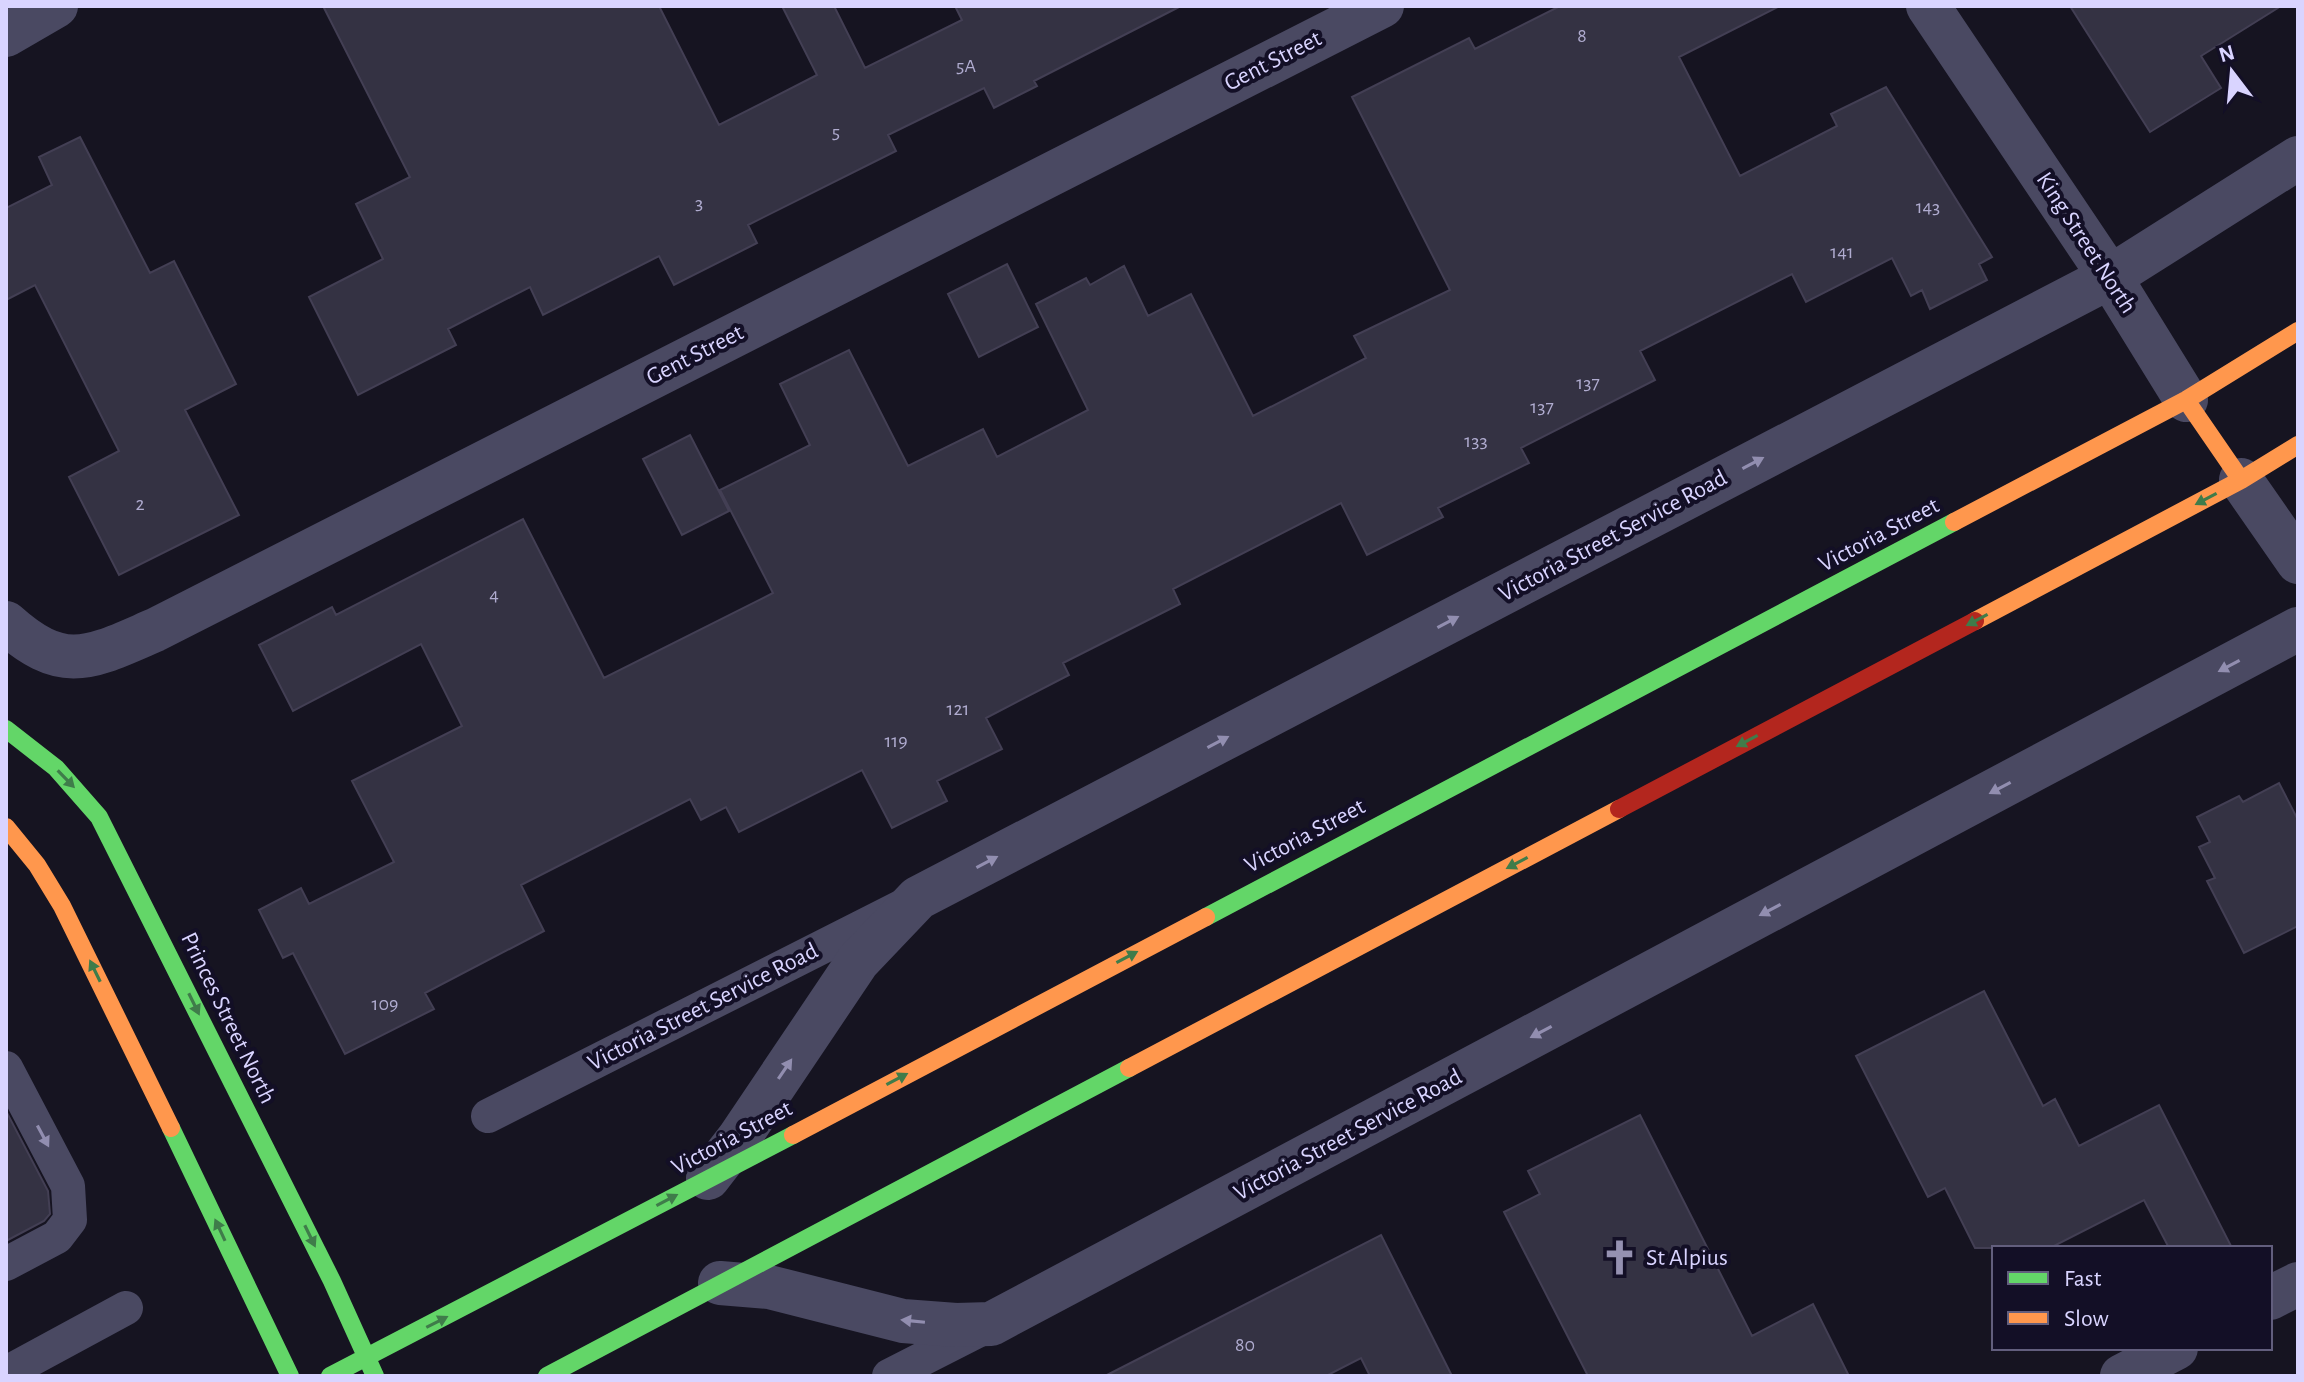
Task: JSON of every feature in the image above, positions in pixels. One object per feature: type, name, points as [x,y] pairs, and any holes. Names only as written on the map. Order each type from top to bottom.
[{"type":"main road","name":"Victoria Street","points":[[330,1376],[2186,400],[2298,331]]},
{"type":"main road","name":"King Street North","points":[[2186,400],[2241,480]]},
{"type":"main road","points":[[547,1376],[2241,480],[2298,445]]},
{"type":"main road","name":"Princes Street North","points":[[6,729],[56,768],[99,817],[375,1376]]},
{"type":"main road","points":[[6,827],[40,866],[59,900],[290,1376]]},
{"type":"street","points":[[6,13],[22,6]]},
{"type":"street","points":[[6,35],[56,6]]},
{"type":"street","name":"Gent Street","points":[[6,623],[43,651],[67,658],[108,650],[155,630],[1382,6]]},
{"type":"street","name":"King Street North","points":[[1928,6],[2110,277],[2186,400]]},
{"type":"street","name":"Victoria Street Service Road","points":[[708,1178],[739,1138],[858,961],[918,898],[2110,277],[2298,158]]},
{"type":"street","points":[[2241,480],[2298,562]]},
{"type":"street","name":"Victoria Street Service Road","points":[[720,1283],[769,1287],[903,1321],[991,1324],[2298,629]]},
{"type":"street","points":[[2272,1297],[2298,1284]]},
{"type":"street","points":[[2122,1376],[2172,1350]]},
{"type":"lane","name":"Victoria Street Service Road","points":[[488,1116],[918,898]]},
{"type":"lane","points":[[6,1068],[68,1186],[70,1220],[57,1237],[6,1264]]},
{"type":"lane","points":[[6,1373],[126,1308]]},
{"type":"lane","name":"Victoria Street Service Road","points":[[889,1376],[991,1324]]},
{"type":"building","points":[[323,6],[659,6],[719,125],[817,75],[782,6],[834,6],[865,68],[962,20],[955,6],[1181,6],[1034,81],[1037,86],[994,108],[984,88],[888,135],[896,151],[748,225],[757,243],[674,285],[659,256],[543,315],[530,287],[448,329],[456,345],[358,395],[309,297],[383,259],[356,204],[410,177]]},
{"type":"building","points":[[1560,6],[1780,6],[1679,57],[1740,176],[1837,126],[1831,114],[1886,87],[1992,257],[1979,264],[1987,280],[1930,309],[1922,290],[1911,296],[1892,258],[1806,302],[1792,274],[1640,351],[1655,380],[1521,448],[1529,463],[1438,508],[1443,517],[1367,555],[1341,503],[1173,589],[1180,604],[1063,663],[1069,675],[986,718],[1002,749],[937,781],[947,801],[892,828],[862,770],[739,832],[726,807],[701,820],[690,799],[521,885],[544,931],[425,993],[434,1009],[345,1054],[293,953],[283,958],[259,910],[301,888],[309,904],[394,862],[352,781],[462,726],[421,644],[293,711],[259,645],[332,607],[336,615],[523,519],[604,678],[773,593],[720,490],[810,445],[780,384],[849,350],[908,466],[983,429],[997,457],[1088,410],[1036,304],[1086,278],[1090,285],[1124,266],[1148,316],[1191,294],[1253,416],[1366,358],[1354,336],[1450,290],[1352,97],[1469,38],[1475,49]]},
{"type":"building","points":[[2070,6],[2281,6],[2201,56],[2221,88],[2150,132]]},
{"type":"building","points":[[80,137],[150,273],[174,261],[236,384],[185,410],[239,515],[119,575],[69,477],[119,451],[35,285],[6,300],[6,208],[52,185],[39,157]]},
{"type":"building","points":[[1007,264],[1038,327],[979,357],[948,294]]},
{"type":"building","points":[[690,435],[729,511],[682,535],[643,459]]},
{"type":"building","points":[[2279,783],[2298,820],[2298,926],[2244,953],[2207,881],[2215,878],[2199,847],[2210,842],[2197,817],[2239,796],[2243,802]]},
{"type":"building","points":[[1984,991],[2043,1106],[2055,1099],[2079,1146],[2159,1105],[2231,1246],[2168,1246],[2144,1200],[2054,1246],[1975,1248],[1945,1188],[1928,1197],[1856,1056]]},
{"type":"building","points":[[6,1111],[48,1191],[50,1214],[44,1221],[6,1241]]},
{"type":"building","name":"St Alpius","points":[[1640,1115],[1752,1336],[1813,1304],[1849,1376],[1588,1376],[1504,1212],[1540,1194],[1528,1171]]},
{"type":"building","points":[[1381,1235],[1452,1376],[1370,1376],[1361,1358],[1326,1376],[1105,1376]]},
{"type":"traffic: fast","points":[[1206,917],[1954,522]]},
{"type":"traffic: fast","points":[[6,729],[56,768],[99,817],[332,1281],[375,1376]]},
{"type":"traffic: fast","points":[[547,1376],[1129,1068]]},
{"type":"traffic: fast","points":[[171,1128],[290,1376]]},
{"type":"traffic: fast","points":[[330,1376],[793,1135]]},
{"type":"traffic: slow","points":[[1954,522],[2186,400],[2298,331]]},
{"type":"traffic: slow","points":[[2186,400],[2241,480]]},
{"type":"traffic: slow","points":[[1975,621],[2241,480],[2298,445]]},
{"type":"traffic: slow","points":[[1129,1068],[1619,809]]},
{"type":"traffic: slow","points":[[6,827],[37,865],[62,906],[171,1128]]},
{"type":"traffic: slow","points":[[793,1135],[1206,917]]},
{"type":"traffic: jam","points":[[1619,809],[1975,621]]},
{"type":"place","name":"St Alpius","points":[[1620,1258]]}]
